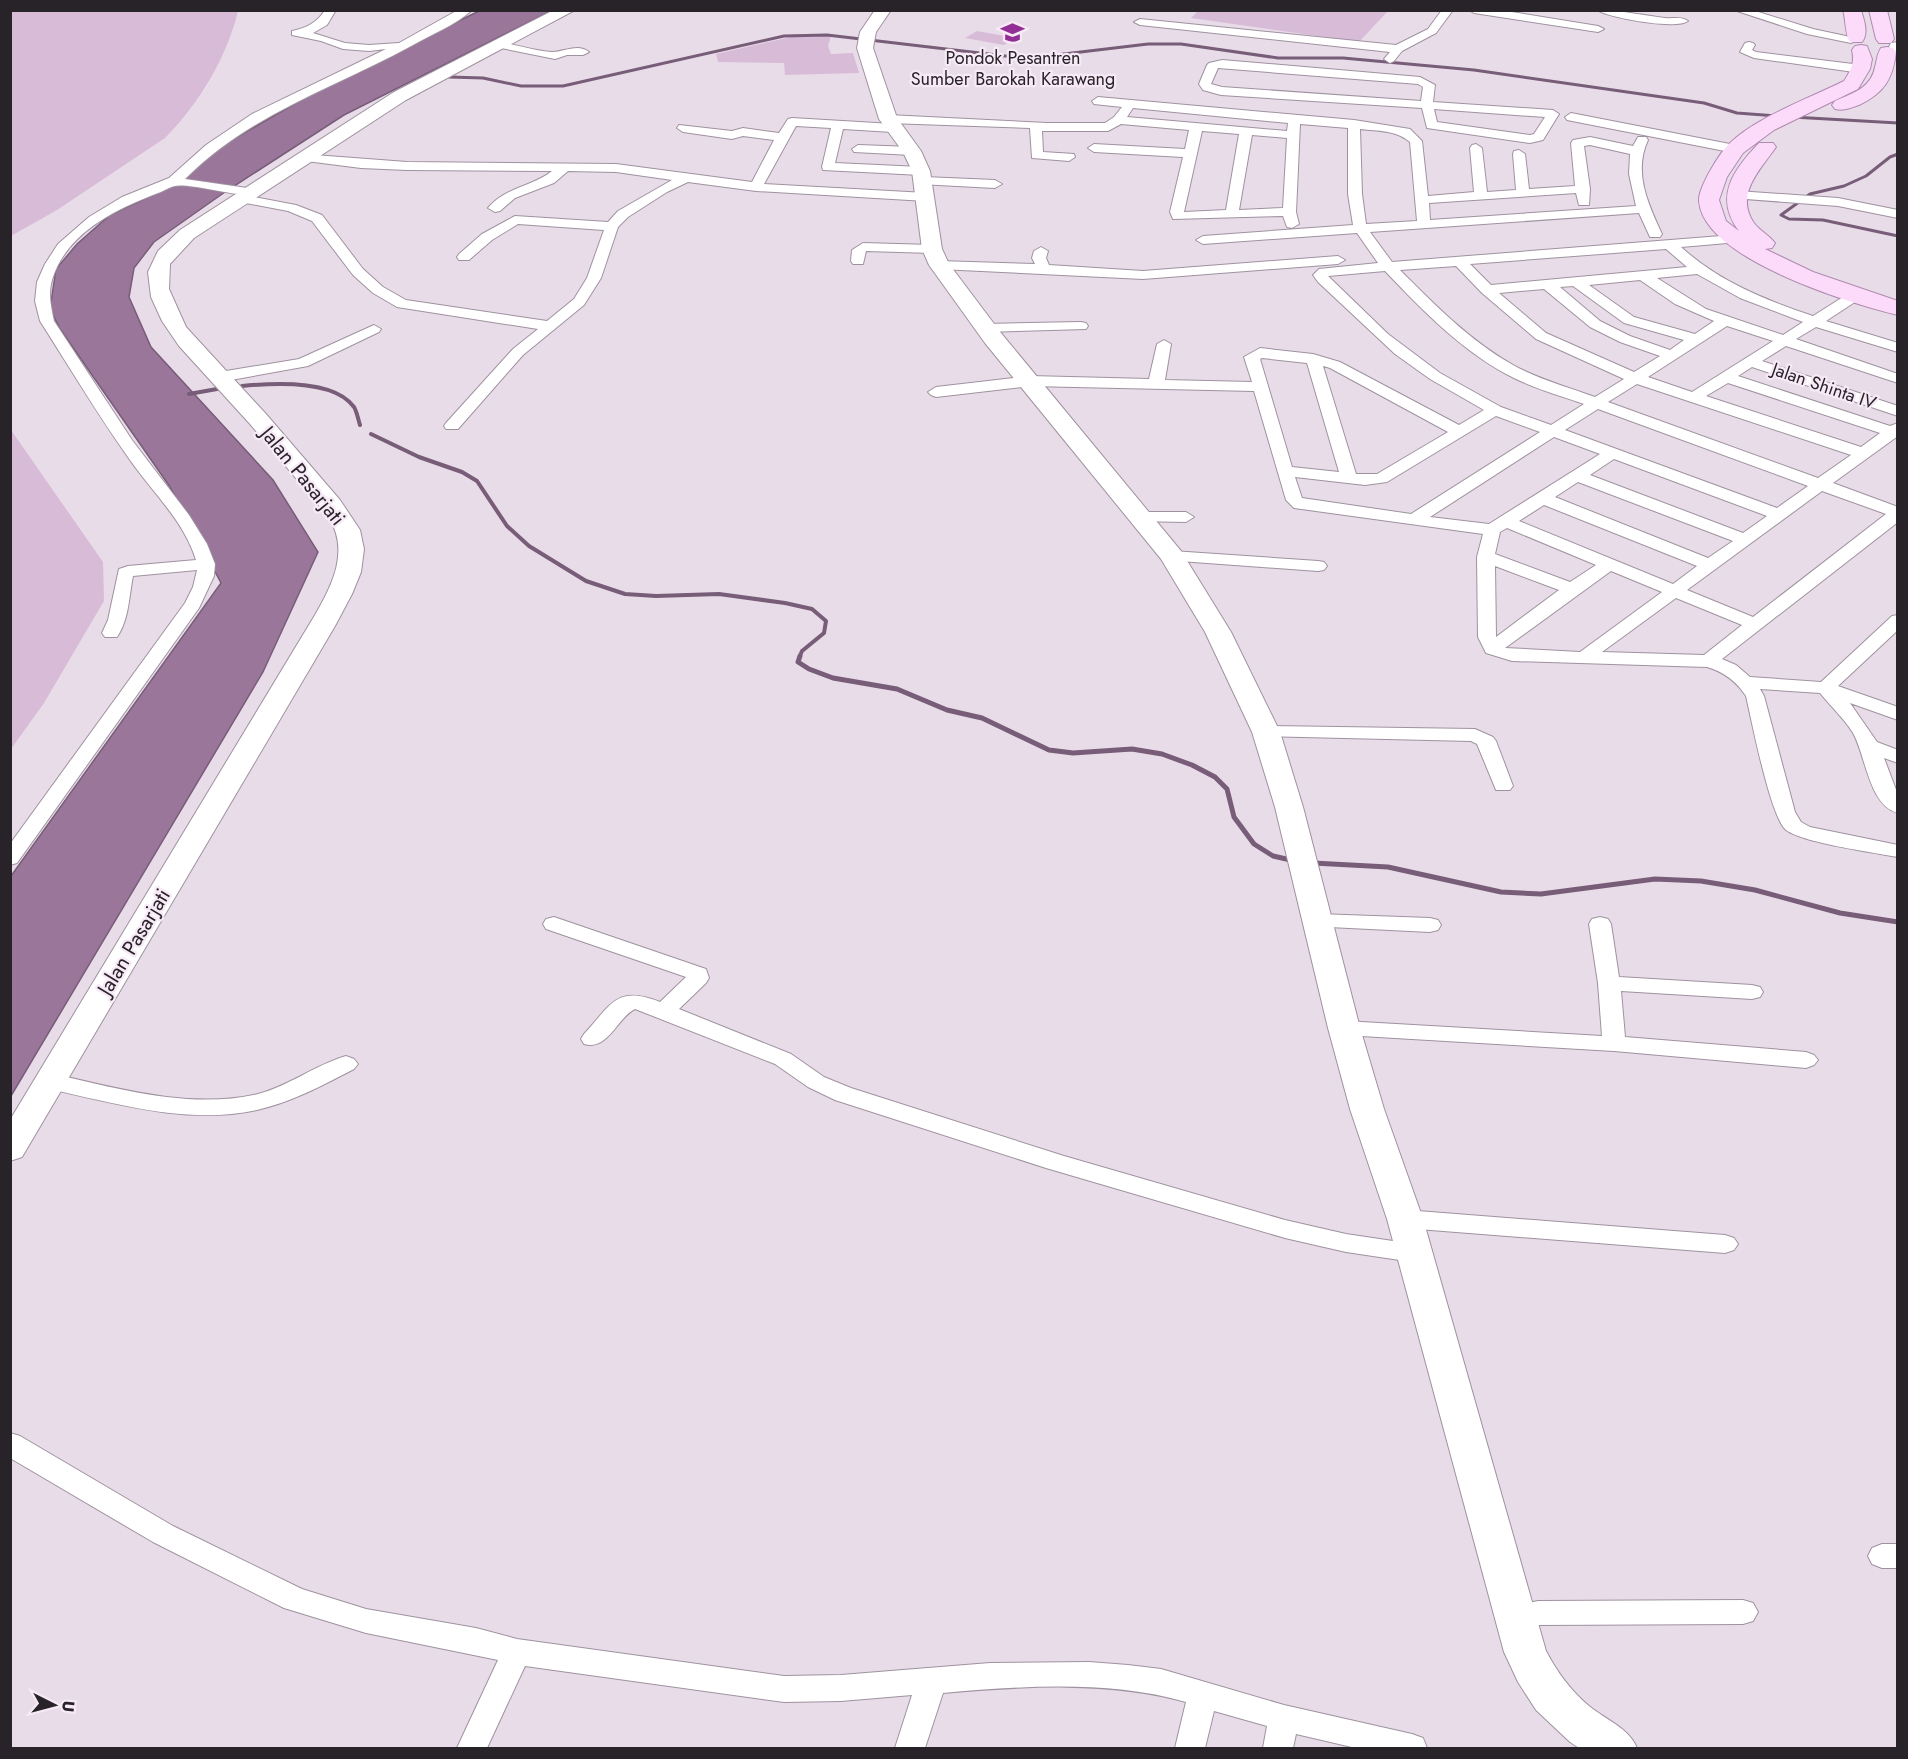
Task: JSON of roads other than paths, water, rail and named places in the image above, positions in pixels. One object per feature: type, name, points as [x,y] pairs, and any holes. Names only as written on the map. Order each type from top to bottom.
[{"type":"main road","points":[[1852,10],[1856,25],[1856,43],[1863,59],[1861,69],[1851,85],[1801,117],[1764,148],[1746,172],[1737,195],[1736,206],[1740,221],[1763,242],[1822,269],[1898,294]]},
{"type":"main road","points":[[1878,10],[1892,46],[1885,70],[1877,86],[1801,117],[1735,149],[1717,177],[1709,200],[1716,222],[1728,234],[1783,269],[1898,308]]},
{"type":"main road","points":[[1856,43],[1892,46]]},
{"type":"street","points":[[298,34],[307,27],[320,10]]},
{"type":"street","points":[[298,34],[323,23],[331,10]]},
{"type":"street","points":[[10,859],[194,604],[204,583],[206,564],[201,549],[175,506],[132,451],[44,312],[44,285],[48,269],[61,249],[111,208],[178,182],[202,154],[257,116],[312,88],[383,57],[467,10]]},
{"type":"street","name":"Jalan Pasarjati","points":[[10,1149],[322,626],[345,585],[350,567],[350,537],[337,512],[220,377],[197,355],[177,328],[165,306],[159,288],[160,262],[175,245],[240,193],[306,157],[400,96],[567,10]]},
{"type":"street","points":[[883,10],[871,26],[865,48],[890,123],[921,175],[935,257],[986,328],[1172,556],[1218,632],[1266,732],[1344,1028],[1367,1109],[1409,1236],[1514,1617],[1536,1677],[1552,1699],[1575,1722],[1614,1748]]},
{"type":"street","points":[[1155,10],[1140,22],[1398,50]]},
{"type":"street","points":[[1376,75],[1398,50],[1432,31],[1448,10]]},
{"type":"street","points":[[1474,10],[1598,29]]},
{"type":"street","points":[[1602,10],[1667,22],[1686,16]]},
{"type":"street","points":[[1738,10],[1856,43]]},
{"type":"street","points":[[1675,32],[1686,16]]},
{"type":"street","points":[[298,34],[352,47],[402,45]]},
{"type":"street","points":[[500,45],[556,56],[566,52],[583,52]]},
{"type":"street","points":[[1749,45],[1746,52],[1754,55],[1861,69]]},
{"type":"street","points":[[1427,105],[1221,91],[1204,84],[1212,67],[1216,64],[1376,75],[1427,83],[1429,85],[1427,105],[1430,124],[1530,139],[1539,136],[1553,114],[1427,105]]},
{"type":"street","points":[[1098,101],[1395,129],[1413,136],[1416,141],[1424,224]]},
{"type":"street","points":[[756,187],[789,124],[794,122],[1106,128],[1118,120],[1130,104]]},
{"type":"street","points":[[1570,117],[1735,149]]},
{"type":"street","points":[[1294,119],[1288,212],[1294,233]]},
{"type":"street","points":[[1118,120],[1292,135]]},
{"type":"street","points":[[837,124],[828,167],[995,184]]},
{"type":"street","points":[[1354,124],[1356,199],[1360,228],[1385,262],[1468,343],[1492,360],[1522,376],[1897,513]]},
{"type":"street","points":[[1042,125],[1036,127],[1037,155],[1069,157]]},
{"type":"street","points":[[683,128],[732,135],[743,132],[782,137]]},
{"type":"street","points":[[1196,128],[1189,153],[1178,216],[1288,212]]},
{"type":"street","points":[[1232,214],[1245,132]]},
{"type":"street","points":[[1648,132],[1636,151],[1635,170],[1644,209],[1655,234]]},
{"type":"street","points":[[1585,212],[1577,143],[1590,141],[1636,151]]},
{"type":"street","points":[[1094,148],[1189,153]]},
{"type":"street","points":[[1476,148],[1481,196]]},
{"type":"street","points":[[858,149],[921,175]]},
{"type":"street","points":[[1519,154],[1523,193]]},
{"type":"street","points":[[306,157],[407,166],[567,166],[632,169],[756,187],[921,175]]},
{"type":"street","points":[[495,208],[510,195],[549,180],[567,166]]},
{"type":"street","points":[[452,426],[518,352],[573,309],[594,278],[612,226],[628,210],[662,189],[686,178]]},
{"type":"street","points":[[178,182],[240,193],[291,208],[317,219],[358,272],[378,290],[402,304],[550,326]]},
{"type":"street","points":[[1421,200],[1583,189]]},
{"type":"street","points":[[1737,195],[1855,205],[1898,214]]},
{"type":"street","points":[[1203,240],[1644,209]]},
{"type":"street","points":[[464,257],[488,237],[515,220],[612,226]]},
{"type":"street","points":[[1728,234],[1655,234],[1385,262],[1324,272],[1320,275],[1384,340],[1408,359],[1444,383],[1495,410],[1778,514]]},
{"type":"street","points":[[858,261],[859,250],[863,247],[1044,269],[1143,274],[1385,262],[1460,262],[1669,244],[1728,234]]},
{"type":"street","points":[[1669,244],[1699,270],[1743,294],[1814,321],[1898,348]]},
{"type":"street","points":[[1041,251],[1039,258],[1044,269]]},
{"type":"street","points":[[1460,262],[1487,290],[1541,336],[1577,354],[1635,378],[1863,453]]},
{"type":"street","points":[[1487,290],[1699,270]]},
{"type":"street","points":[[1644,276],[1690,307],[1898,379]]},
{"type":"street","points":[[1578,283],[1629,320],[1696,339]]},
{"type":"street","points":[[1548,285],[1601,328],[1671,355]]},
{"type":"street","points":[[1695,397],[1856,295]]},
{"type":"street","points":[[1416,518],[1725,321]]},
{"type":"street","points":[[986,328],[1081,326]]},
{"type":"street","points":[[220,377],[303,363],[374,329]]},
{"type":"street","points":[[1156,384],[1164,344]]},
{"type":"street","points":[[1458,431],[1407,405],[1346,369],[1313,359],[1260,353],[1253,355],[1260,387],[1294,500],[1297,503],[1416,518],[1498,525],[1610,564],[1755,624]]},
{"type":"street","points":[[1313,359],[1349,479]]},
{"type":"street","name":"Jalan Shinta IV","points":[[1751,362],[1898,411]]},
{"type":"street","points":[[1726,377],[1895,430]]},
{"type":"street","points":[[936,392],[1030,381],[1260,387]]},
{"type":"street","points":[[1287,471],[1349,479],[1370,480],[1387,476],[1495,410]]},
{"type":"street","points":[[1584,657],[1895,430]]},
{"type":"street","points":[[1492,649],[1487,637],[1486,557],[1498,525],[1613,453]]},
{"type":"street","points":[[1577,476],[1744,539]]},
{"type":"street","points":[[1542,498],[1709,565]]},
{"type":"street","points":[[1708,661],[1897,513]]},
{"type":"street","points":[[1141,517],[1186,518]]},
{"type":"street","points":[[1172,556],[1318,566]]},
{"type":"street","points":[[1486,557],[1572,589]]},
{"type":"street","points":[[111,633],[117,620],[125,573],[132,568],[206,564]]},
{"type":"street","points":[[1492,649],[1572,589],[1610,564]]},
{"type":"street","points":[[1826,688],[1898,620]]},
{"type":"street","points":[[1492,649],[1512,655],[1708,661],[1730,668],[1748,682],[1755,696],[1785,812],[1793,826],[1810,834],[1898,850]]},
{"type":"street","points":[[1748,682],[1826,688],[1898,714]]},
{"type":"street","points":[[1826,688],[1851,716],[1870,746],[1881,787],[1898,807]]},
{"type":"street","points":[[1266,732],[1476,735],[1486,741],[1503,786]]},
{"type":"street","points":[[1870,746],[1898,758]]},
{"type":"street","points":[[1317,921],[1430,925]]},
{"type":"street","points":[[554,924],[698,974],[698,978],[665,1010]]},
{"type":"street","points":[[1600,924],[1610,983],[1614,1044]]},
{"type":"street","points":[[1610,983],[1752,992]]},
{"type":"street","points":[[592,1039],[621,1006],[630,1001],[639,1002],[665,1010],[783,1059],[816,1082],[843,1095],[1055,1162],[1274,1227],[1337,1241],[1409,1236],[1725,1244]]},
{"type":"street","points":[[1344,1028],[1614,1044],[1806,1060]]},
{"type":"street","points":[[50,1081],[129,1099],[168,1104],[217,1106],[257,1101],[346,1064]]},
{"type":"street","points":[[10,1444],[163,1534],[294,1599],[366,1621],[476,1641],[517,1652],[784,1689],[931,1682],[990,1676],[1089,1675],[1161,1682],[1284,1718],[1412,1749]]},
{"type":"street","points":[[1514,1617],[1538,1613],[1743,1612]]},
{"type":"street","points":[[472,1749],[517,1652]]},
{"type":"street","points":[[910,1749],[931,1682]]},
{"type":"street","points":[[1190,1749],[1203,1693]]},
{"type":"street","points":[[1278,1749],[1284,1718]]},
{"type":"waterway","points":[[449,77],[483,78],[521,86],[563,86],[784,36],[827,35],[1014,57],[1047,56],[1148,44],[1181,44],[1278,58],[1343,58],[1474,70],[1704,103],[1737,113],[1777,116]]},
{"type":"waterway","points":[[1792,117],[1898,123]]},
{"type":"waterway","points":[[1898,154],[1890,157],[1866,176],[1844,186],[1810,194],[1781,215],[1789,219],[1823,220],[1898,236]]},
{"type":"waterway","points":[[242,386],[285,384],[318,387],[332,391],[345,398],[354,407],[360,425]]},
{"type":"waterway","points":[[189,394],[217,389]]},
{"type":"waterway","points":[[371,434],[419,457],[462,472],[477,481],[507,526],[529,546],[586,581],[625,594],[656,596],[719,594],[812,609],[826,621],[824,633],[802,651],[799,658]]},
{"type":"waterway","points":[[800,656],[798,662],[809,669],[833,678],[897,689],[947,710],[982,718],[1049,750],[1073,753],[1132,749],[1162,754],[1192,765],[1215,777],[1227,789],[1234,817],[1254,844],[1273,856],[1295,861]]},
{"type":"waterway","points":[[1313,863],[1388,867],[1501,892],[1541,894],[1655,879],[1701,881],[1755,890],[1840,913],[1898,922]]},
{"type":"place","name":"Pondok Pesantren Sumber Barokah Karawang","points":[[1013,32]]}]
